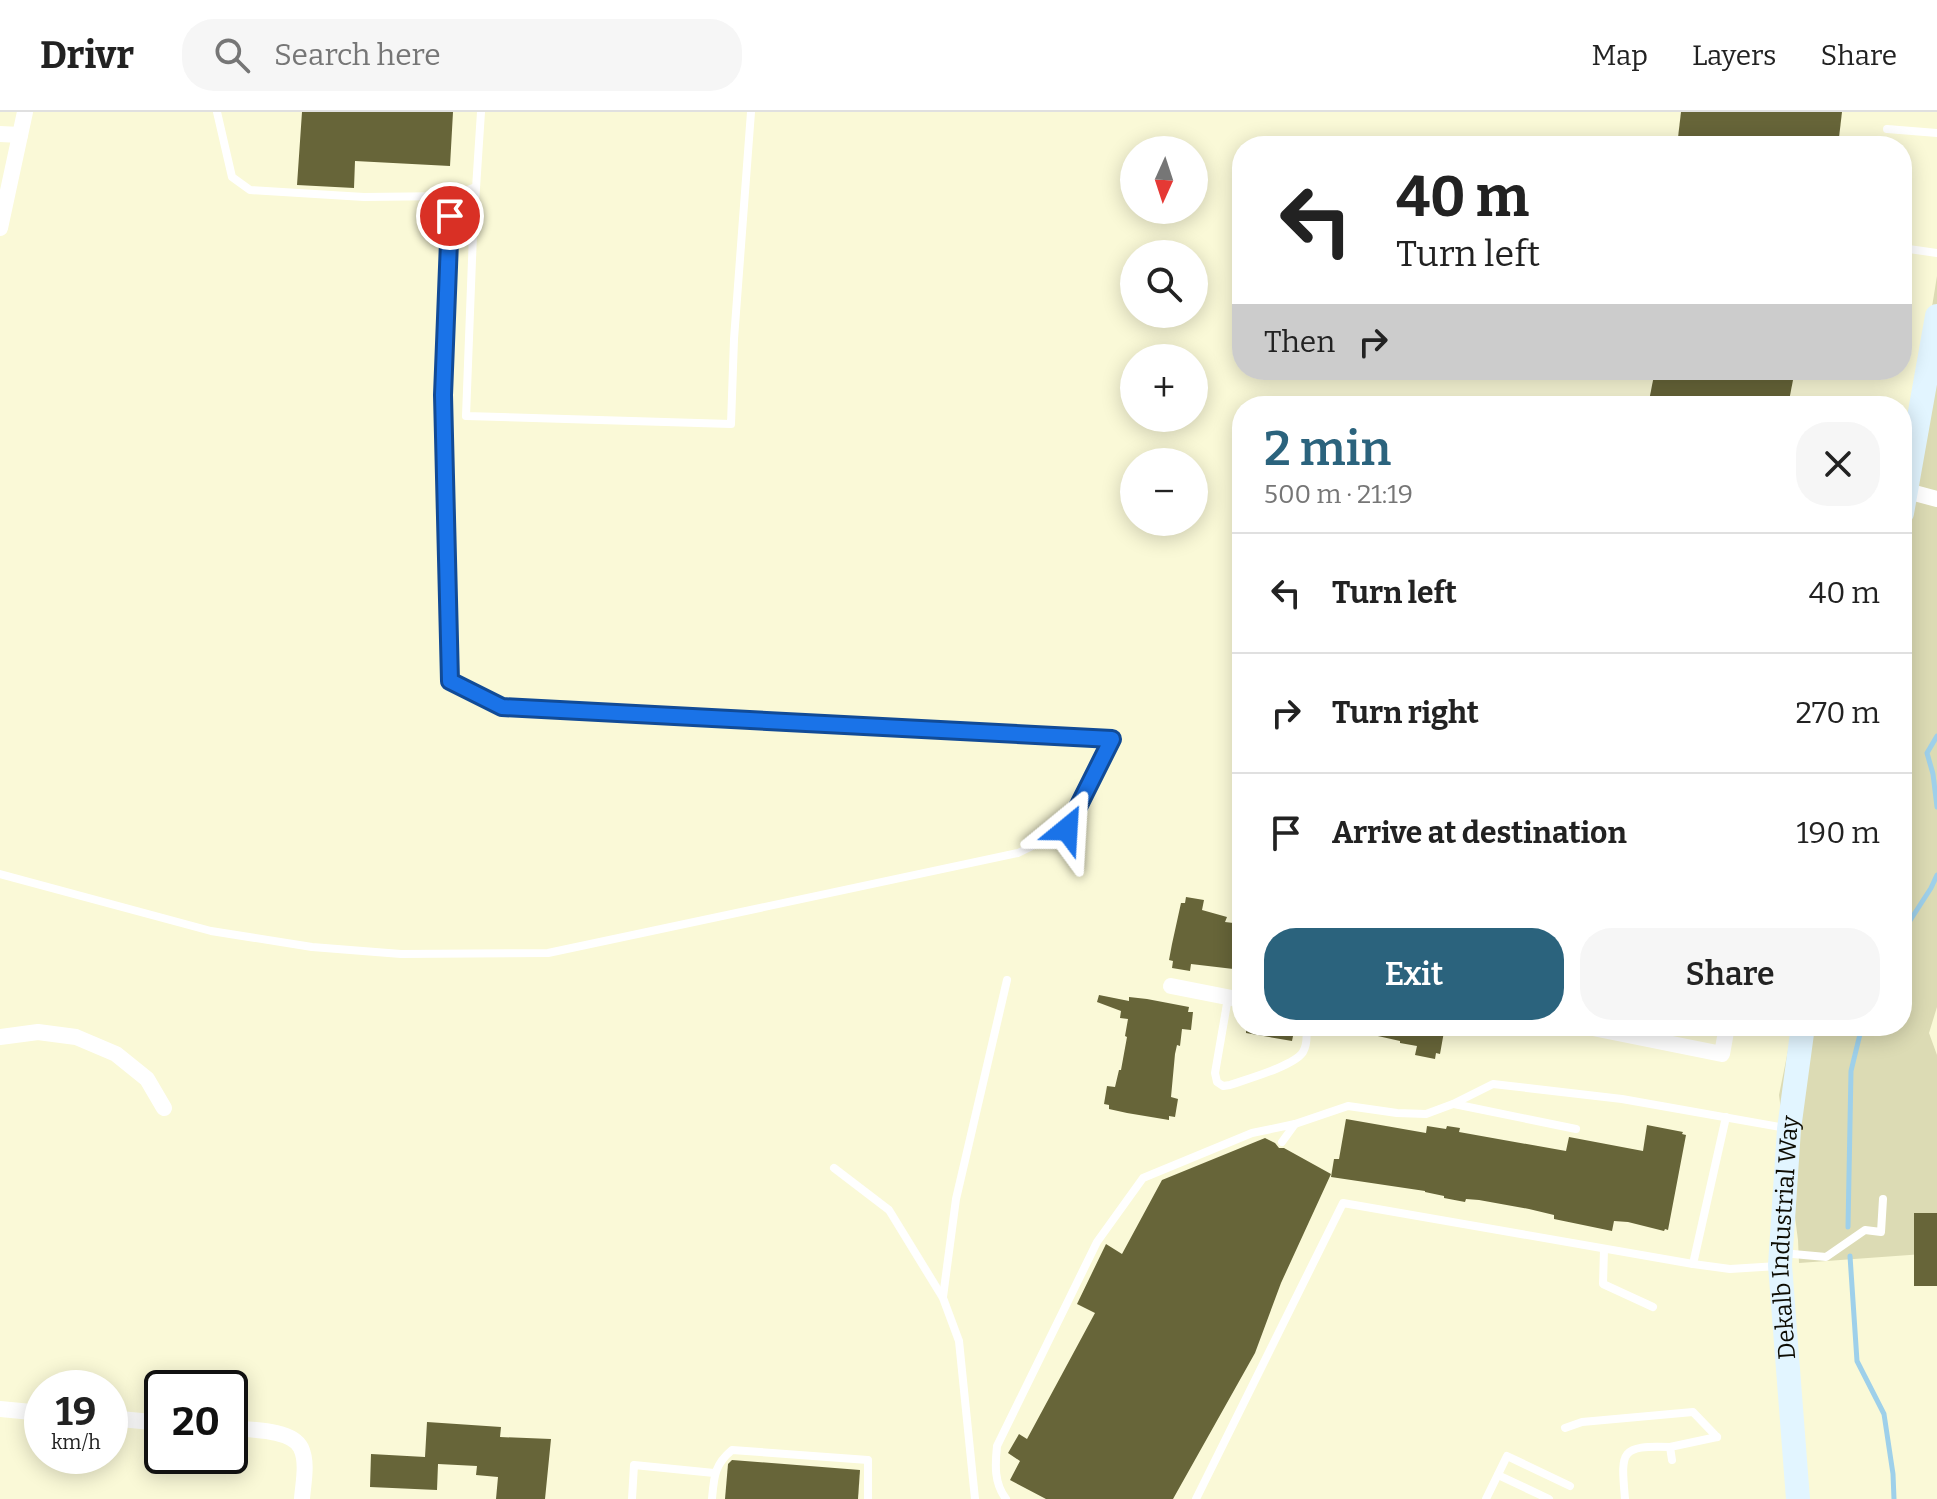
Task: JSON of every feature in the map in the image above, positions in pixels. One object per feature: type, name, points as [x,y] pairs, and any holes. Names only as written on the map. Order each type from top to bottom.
[{"type":"main road","points":[[1912,457],[1937,316]]},
{"type":"main road","name":"Dekalb Industrial Way","points":[[1798,1499],[1780,1259],[1789,1129],[1802,1036]]},
{"type":"street","points":[[0,228],[25,112]]},
{"type":"street","points":[[0,134],[20,135]]},
{"type":"street","points":[[1912,501],[1937,499]]},
{"type":"street","points":[[1171,986],[1232,997]]},
{"type":"street","points":[[0,1037],[38,1032],[63,1035],[76,1037],[116,1054],[147,1079],[164,1108]]},
{"type":"street","points":[[1635,1036],[1722,1054],[1725,1036]]},
{"type":"street","points":[[0,1409],[24,1411]]},
{"type":"street","points":[[248,1430],[280,1434],[292,1438],[300,1446],[304,1459],[302,1499]]},
{"type":"lane","points":[[217,112],[232,177],[250,190],[364,197],[451,196],[476,187]]},
{"type":"lane","points":[[481,112],[466,416],[731,424],[734,339],[751,112]]},
{"type":"lane","points":[[1887,129],[1937,133]]},
{"type":"lane","points":[[0,874],[211,931],[312,947],[401,954],[548,953],[1018,853],[1067,829],[1112,739],[502,707],[450,681],[443,395],[451,196]]},
{"type":"lane","points":[[1912,249],[1937,253]]},
{"type":"lane","points":[[943,1298],[956,1199],[1007,980]]},
{"type":"lane","points":[[1232,1009],[1215,1073],[1217,1082],[1223,1086],[1294,1060],[1302,1053],[1306,1036]]},
{"type":"lane","points":[[1006,1499],[1000,1491],[995,1470],[997,1446],[1097,1242],[1143,1178],[1252,1133],[1295,1124],[1348,1106],[1426,1114],[1493,1084],[1622,1099],[1789,1129]]},
{"type":"lane","points":[[1453,1104],[1576,1129]]},
{"type":"lane","points":[[1693,1264],[1726,1117]]},
{"type":"lane","points":[[1282,1142],[1295,1124]]},
{"type":"lane","points":[[834,1168],[889,1210],[943,1298],[959,1341],[975,1499]]},
{"type":"lane","points":[[1196,1499],[1343,1203],[1730,1269],[1780,1259],[1826,1257],[1865,1230],[1881,1232],[1883,1199]]},
{"type":"lane","points":[[1604,1249],[1603,1284],[1653,1307]]},
{"type":"lane","points":[[1565,1428],[1582,1422],[1693,1412],[1717,1437],[1670,1447],[1634,1448],[1625,1455],[1622,1466],[1625,1499]]},
{"type":"lane","points":[[1670,1447],[1672,1460]]},
{"type":"lane","points":[[712,1499],[714,1473],[732,1450],[868,1460],[868,1499]]},
{"type":"lane","points":[[1486,1499],[1507,1456],[1570,1486]]},
{"type":"lane","points":[[632,1499],[634,1465],[714,1473]]},
{"type":"lane","points":[[1498,1475],[1549,1499]]},
{"type":"green space","points":[[1937,276],[1937,1007],[1929,1033],[1937,1055],[1937,1253],[1799,1263],[1779,1095],[1791,1036],[1912,1036],[1912,430]]},
{"type":"building","points":[[302,112],[453,112],[450,166],[355,161],[354,188],[297,185]]},
{"type":"building","points":[[1681,112],[1842,112],[1839,136],[1678,136]]},
{"type":"building","points":[[1653,380],[1793,380],[1790,396],[1650,396]]},
{"type":"building","points":[[1186,897],[1204,900],[1202,910],[1227,917],[1225,922],[1232,923],[1232,969],[1191,964],[1190,971],[1172,968],[1173,961],[1169,960],[1172,944],[1181,903],[1185,903]]},
{"type":"building","points":[[1099,995],[1129,1001],[1129,997],[1147,999],[1189,1007],[1188,1012],[1193,1012],[1191,1030],[1182,1029],[1180,1046],[1177,1045],[1175,1054],[1171,1097],[1178,1099],[1175,1117],[1169,1116],[1169,1120],[1127,1113],[1109,1109],[1109,1105],[1104,1104],[1107,1086],[1115,1087],[1121,1070],[1128,1019],[1120,1018],[1121,1011],[1097,1002]]},
{"type":"building","points":[[1263,1036],[1293,1036],[1292,1041]]},
{"type":"building","points":[[1378,1036],[1443,1036],[1440,1054],[1436,1053],[1435,1059],[1415,1055],[1417,1046]]},
{"type":"building","points":[[1346,1119],[1426,1133],[1427,1126],[1446,1129],[1447,1126],[1460,1128],[1459,1132],[1566,1151],[1569,1137],[1643,1151],[1647,1125],[1683,1132],[1686,1135],[1668,1230],[1614,1221],[1612,1231],[1554,1219],[1554,1215],[1529,1209],[1479,1200],[1466,1199],[1465,1202],[1425,1191],[1331,1177],[1334,1159],[1339,1159]]},
{"type":"building","points":[[1265,1138],[1331,1174],[1281,1283],[1255,1353],[1173,1499],[1046,1499],[1010,1480],[1020,1461],[1008,1453],[1019,1434],[1027,1439],[1095,1313],[1077,1304],[1106,1244],[1122,1254],[1162,1180]]},
{"type":"building","points":[[1914,1213],[1937,1213],[1937,1286],[1914,1286]]},
{"type":"building","points":[[427,1422],[501,1427],[500,1437],[551,1439],[545,1499],[496,1499],[498,1477],[476,1475],[477,1466],[438,1464],[437,1490],[370,1487],[371,1454],[425,1457]]},
{"type":"building","points":[[732,1460],[860,1470],[858,1499],[725,1499],[728,1464]]},
{"type":"waterway","points":[[1937,736],[1927,753],[1937,807]]},
{"type":"waterway","points":[[1912,917],[1937,875]]},
{"type":"waterway","points":[[1848,1227],[1851,1071],[1860,1036]]},
{"type":"waterway","points":[[1850,1256],[1857,1361],[1884,1414],[1894,1499]]},
{"type":"route","points":[[450,216],[443,395],[450,681],[502,707],[1112,739],[1067,829]]}]
